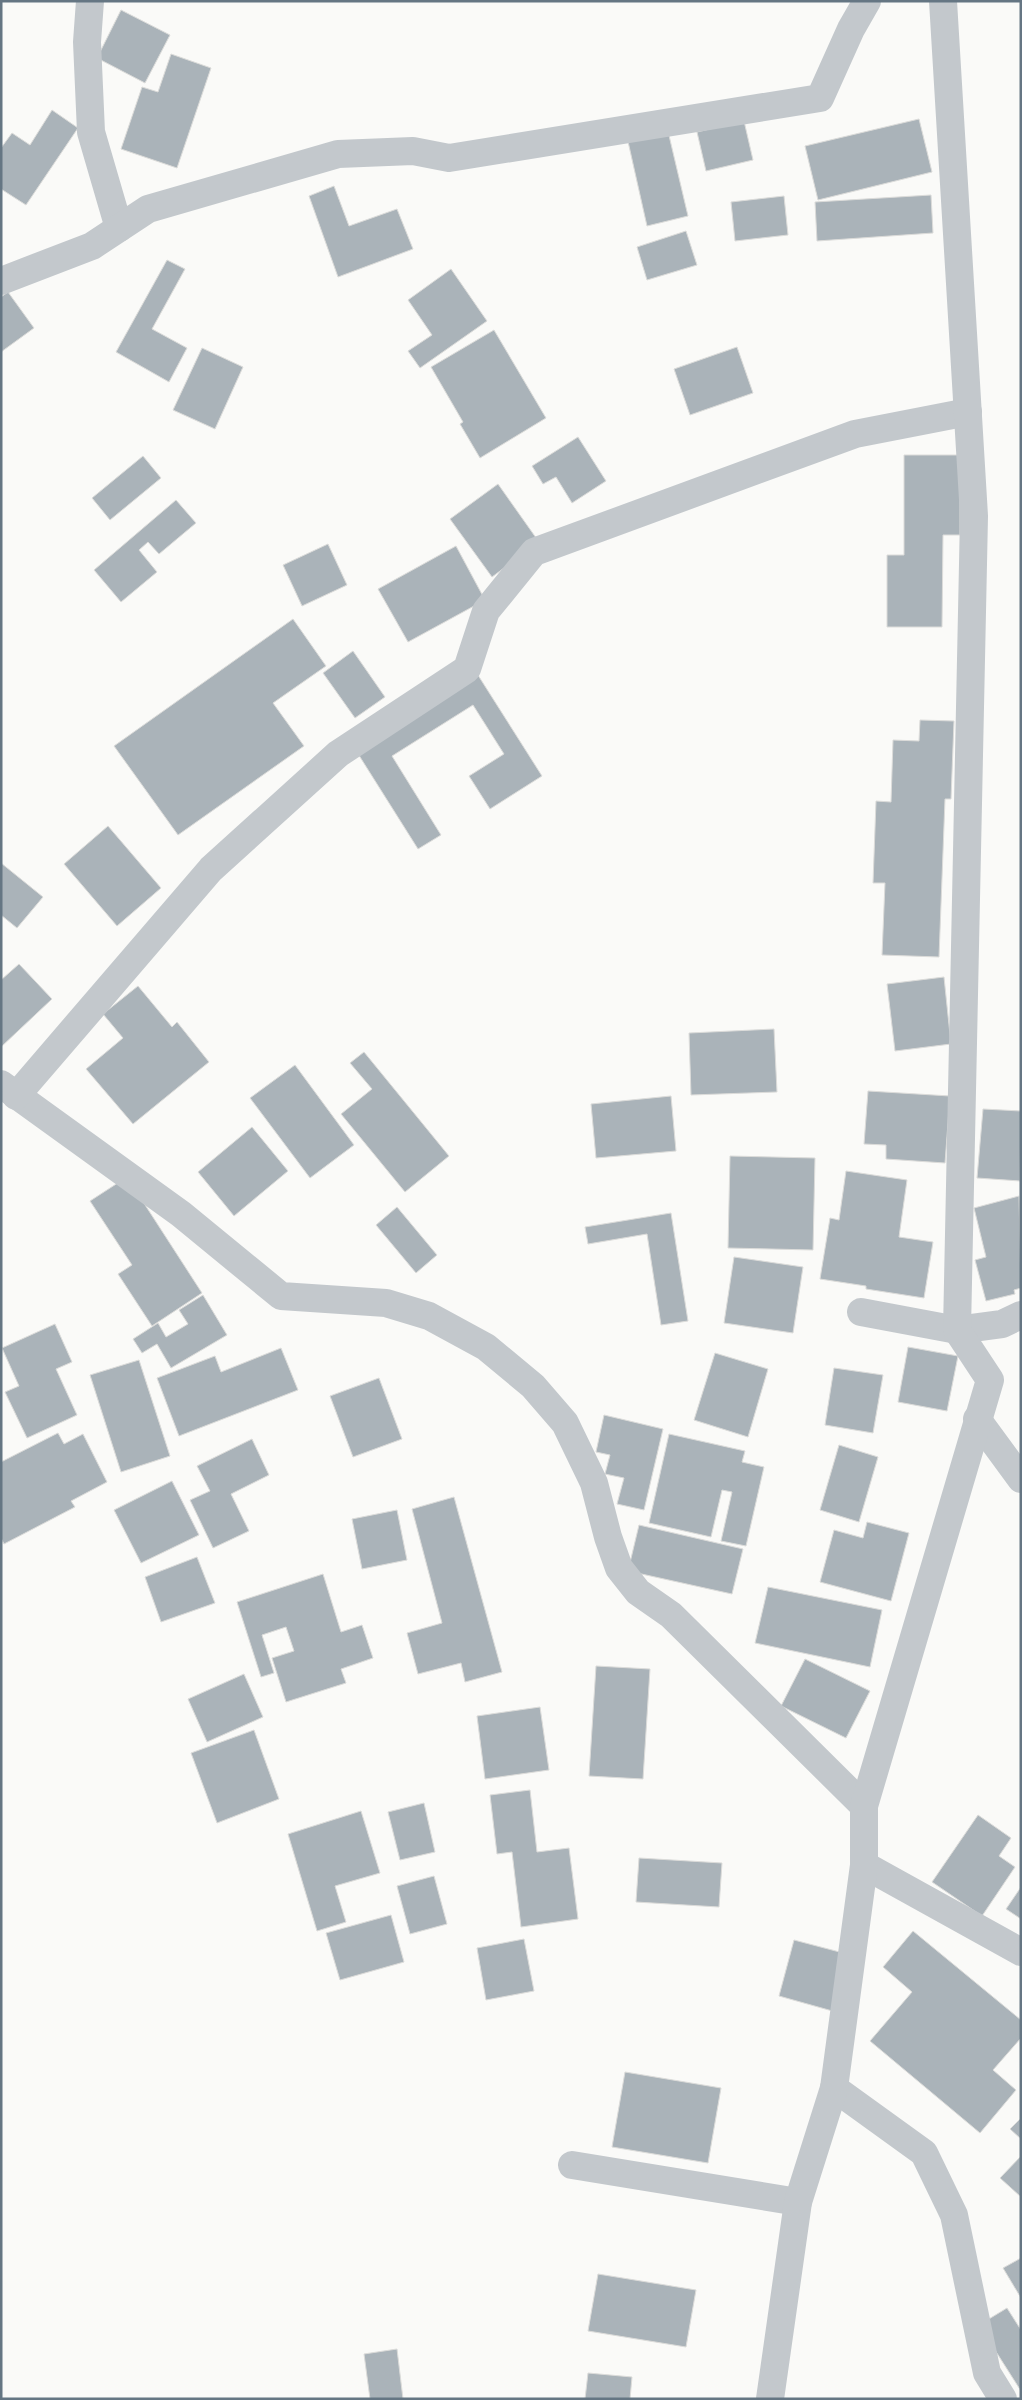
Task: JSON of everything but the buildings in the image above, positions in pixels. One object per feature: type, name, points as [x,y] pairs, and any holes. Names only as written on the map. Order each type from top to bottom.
[{"type":"street","points":[[90,1],[87,42],[91,132],[119,228]]},
{"type":"street","points":[[1,281],[92,246],[148,209],[338,154],[413,151],[449,158],[820,98],[851,29],[867,1]]},
{"type":"street","points":[[770,2399],[798,2202],[834,2088],[864,1865],[864,1806],[990,1380],[957,1330],[974,516],[943,1]]},
{"type":"street","points":[[864,1806],[671,1616],[638,1592],[628,1580],[619,1568],[610,1544],[594,1483],[565,1423],[533,1386],[486,1347],[429,1316],[386,1303],[282,1296],[181,1214],[9,1090],[211,869],[338,754],[467,668],[486,611],[534,552],[855,434],[968,412]]},
{"type":"street","points":[[861,1312],[957,1330],[1002,1324],[1021,1315]]},
{"type":"street","points":[[977,1419],[1021,1479]]},
{"type":"street","points":[[864,1865],[1021,1952]]},
{"type":"street","points":[[834,2088],[924,2153],[954,2216],[987,2373],[1003,2399]]},
{"type":"street","points":[[572,2165],[798,2202]]}]
